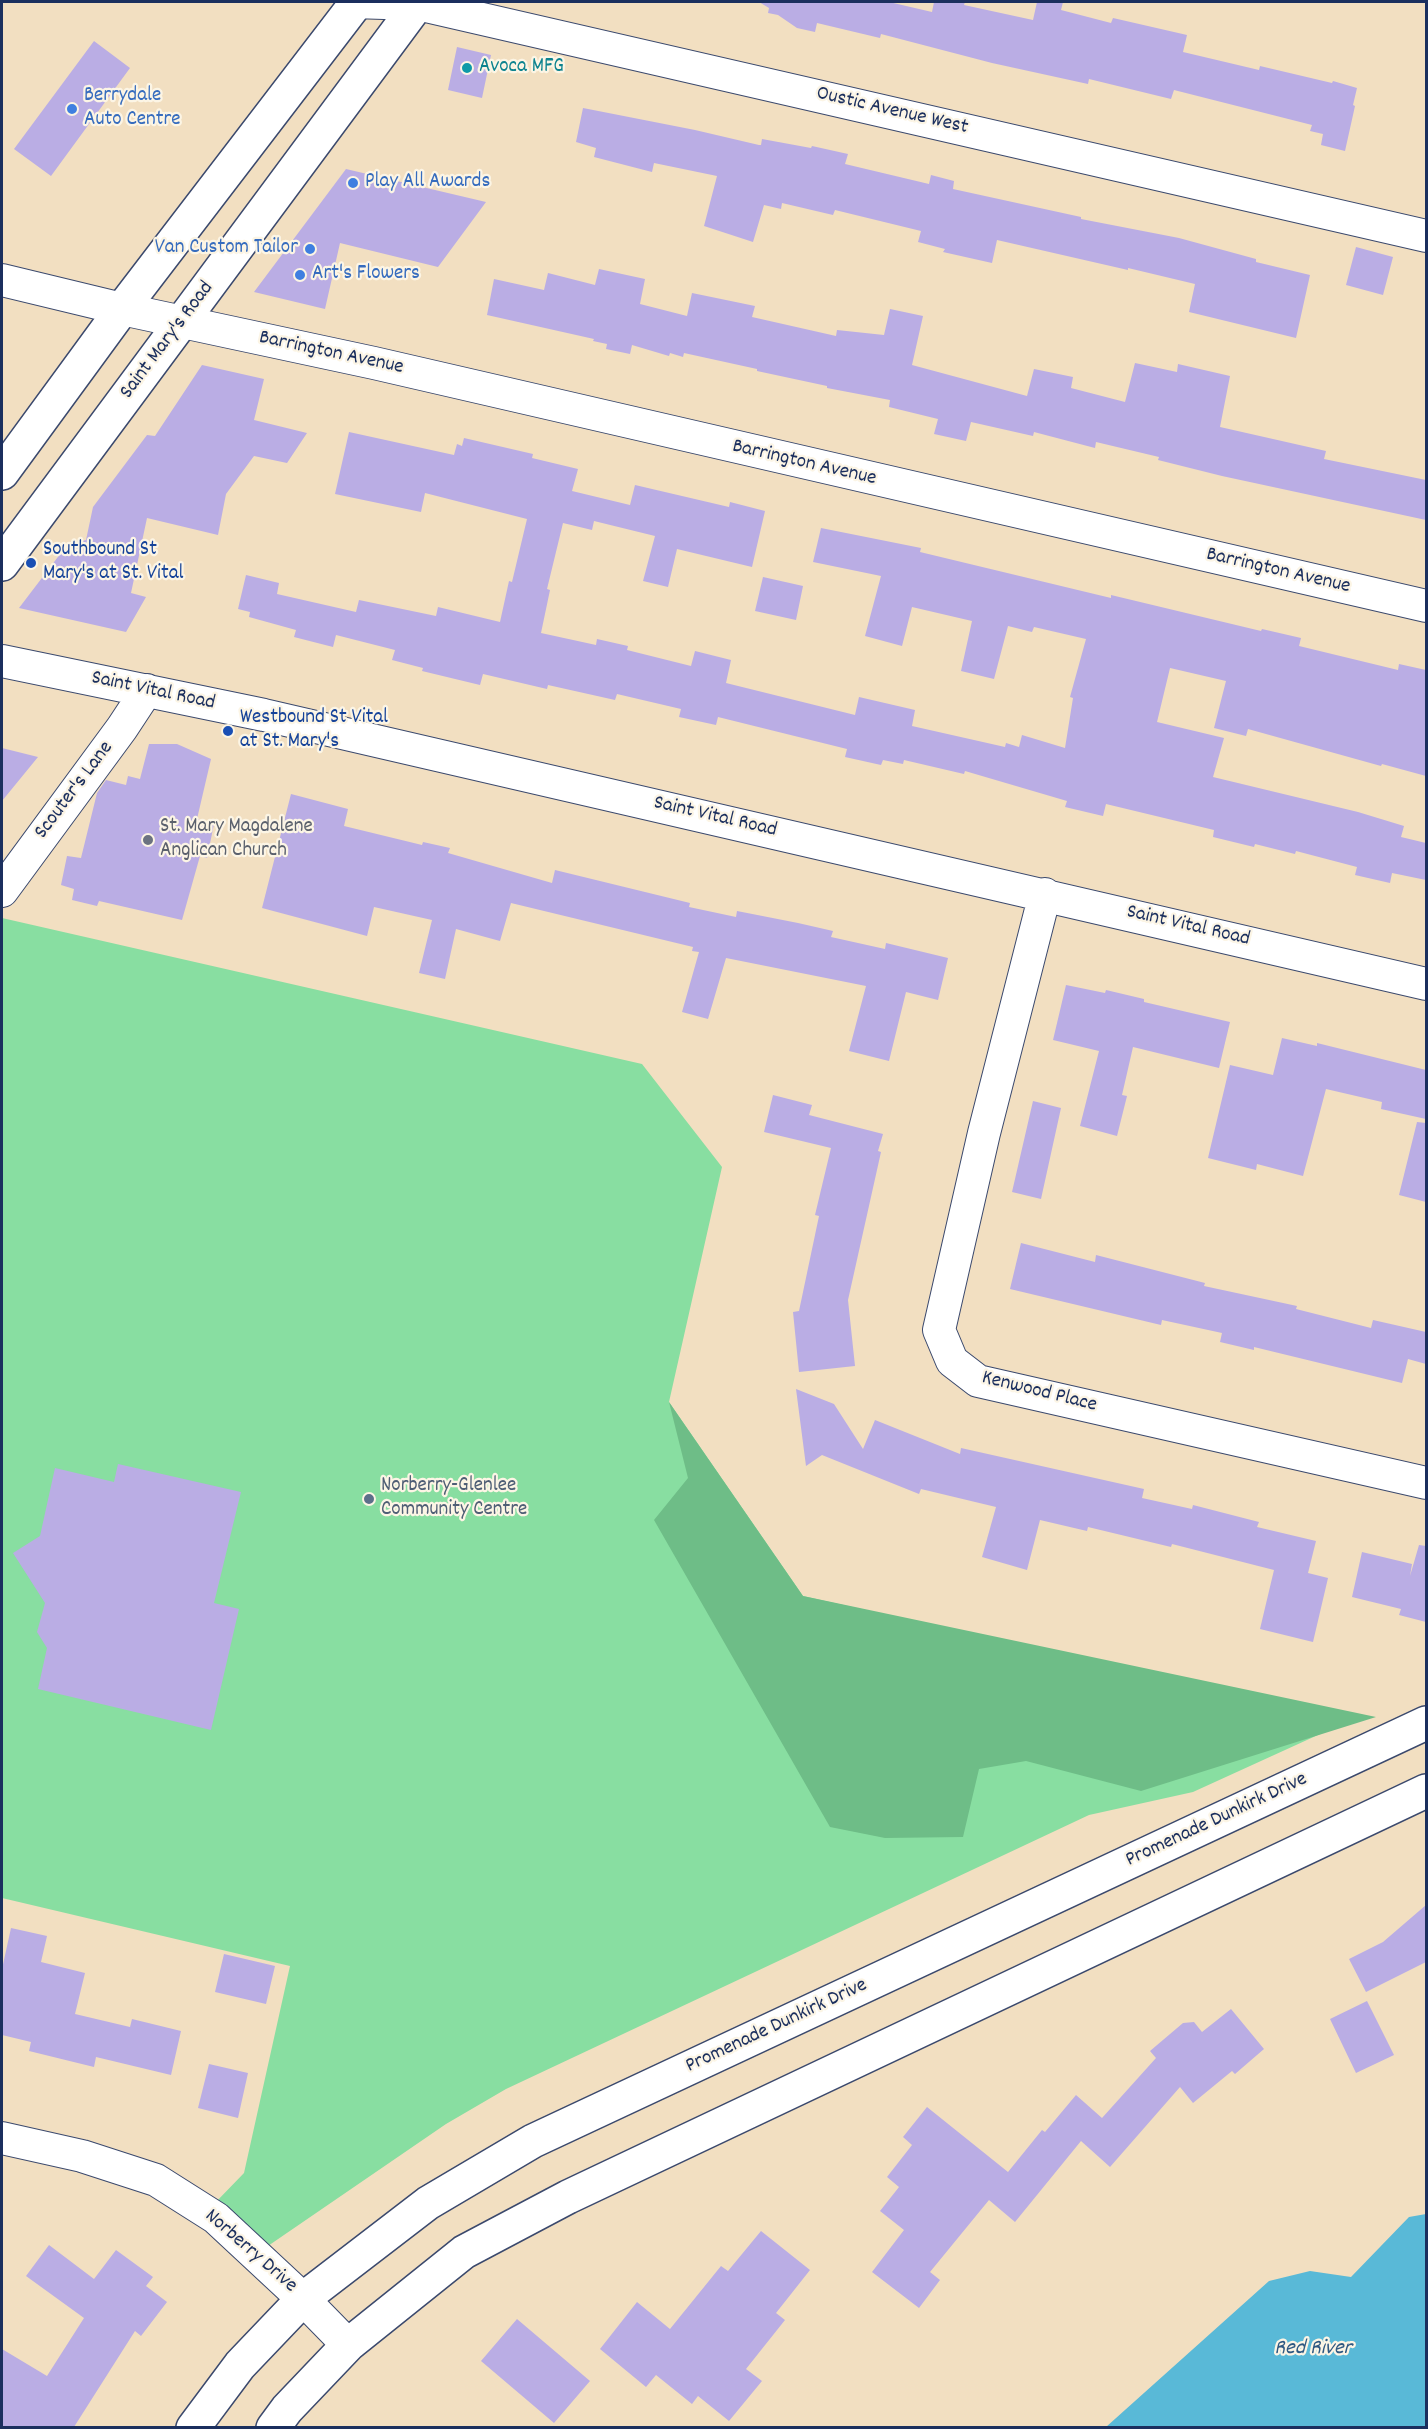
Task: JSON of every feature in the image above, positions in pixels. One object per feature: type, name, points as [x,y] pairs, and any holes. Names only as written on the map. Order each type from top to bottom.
[{"type":"main road","points":[[2,473],[122,309],[355,2]]},
{"type":"main road","name":"Saint Mary's Road","points":[[2,564],[418,3]]},
{"type":"main road","name":"Promenade Dunkirk Drive","points":[[193,2427],[240,2365],[303,2299],[428,2203],[533,2141],[1426,1723]]},
{"type":"main road","points":[[273,2427],[287,2409],[348,2345],[464,2252],[568,2197],[1426,1791]]},
{"type":"street","name":"Oustic Avenue West","points":[[355,2],[418,3],[1426,236]]},
{"type":"street","name":"Barrington Avenue","points":[[2,280],[122,309],[374,363],[1426,606]]},
{"type":"street","name":"Saint Vital Road","points":[[2,661],[147,690],[1045,894],[1426,984]]},
{"type":"street","name":"Scouter's Lane","points":[[2,891],[122,728],[147,690]]},
{"type":"street","name":"Kenwood Place","points":[[1045,894],[984,1133],[939,1330],[952,1361],[978,1381],[1426,1483]]},
{"type":"street","name":"Norberry Drive","points":[[2,2138],[82,2156],[156,2180],[216,2218],[303,2299],[348,2345]]},
{"type":"green space","name":"Norberry-Glenlee Community Centre","points":[[2,918],[642,1064],[722,1167],[669,1402],[803,1596],[1353,1719],[1193,1792],[1089,1815],[506,2089],[446,2124],[265,2248],[214,2204],[244,2173],[290,1966],[2,1898]]},
{"type":"green space","points":[[669,1402],[803,1596],[1376,1717],[1141,1791],[1026,1761],[979,1769],[963,1837],[885,1838],[830,1827],[654,1520],[688,1478]]},
{"type":"water","name":"Red River","points":[[1426,2214],[1426,2427],[1106,2427],[1269,2281],[1310,2271],[1351,2277],[1409,2217]]},
{"type":"building","points":[[759,2],[889,2],[932,12],[934,2],[965,2],[964,5],[1033,20],[1037,2],[1063,2],[1061,10],[1111,23],[1113,18],[1187,35],[1183,52],[1259,70],[1260,66],[1357,88],[1353,105],[1355,106],[1345,151],[1321,145],[1323,134],[1310,131],[1312,125],[1174,90],[1171,99],[1089,79],[1088,84],[992,63],[881,34],[880,38],[817,23],[815,32],[797,28],[778,15],[768,13],[769,8]]},
{"type":"building","name":"Berrydale Auto Centre","points":[[94,41],[130,68],[51,176],[14,149]]},
{"type":"building","name":"Avoca MFG","points":[[457,47],[491,55],[482,98],[448,90]]},
{"type":"building","points":[[583,108],[759,145],[762,139],[848,154],[845,164],[929,184],[931,175],[954,181],[953,189],[1081,217],[1081,219],[1179,238],[1256,259],[1256,262],[1310,275],[1296,338],[1189,312],[1195,284],[997,240],[992,263],[943,252],[945,249],[918,242],[921,231],[835,210],[833,215],[782,203],[781,209],[764,205],[753,242],[704,226],[717,176],[654,163],[652,172],[594,157],[596,148],[576,142]]},
{"type":"building","points":[[346,169],[486,202],[438,267],[340,243],[325,309],[254,292]]},
{"type":"building","points":[[1356,247],[1393,257],[1383,295],[1346,285]]},
{"type":"building","points":[[599,269],[645,279],[640,304],[687,316],[692,293],[755,306],[752,317],[836,336],[837,330],[884,335],[890,309],[923,316],[912,365],[1027,396],[1034,369],[1073,377],[1071,388],[1125,402],[1135,363],[1177,372],[1178,364],[1230,376],[1220,427],[1326,451],[1324,459],[1426,480],[1426,520],[1222,476],[1158,460],[1159,457],[1096,442],[1095,448],[1034,432],[1033,436],[971,422],[966,441],[934,434],[938,419],[889,407],[890,400],[827,388],[827,386],[684,353],[683,357],[670,353],[669,356],[632,345],[630,354],[606,349],[607,344],[593,341],[594,339],[487,315],[494,279],[544,290],[548,273],[595,285]]},
{"type":"building","points":[[202,365],[264,379],[254,420],[307,433],[287,463],[254,456],[226,494],[218,535],[147,518],[131,593],[146,597],[126,632],[19,608],[67,545],[86,540],[93,507],[147,435],[155,436]]},
{"type":"building","points":[[349,432],[454,455],[457,444],[462,446],[464,438],[533,454],[532,458],[578,469],[572,491],[630,505],[635,485],[729,507],[730,502],[765,511],[752,567],[677,549],[668,587],[643,581],[655,536],[594,521],[592,530],[563,523],[547,589],[550,590],[541,633],[596,645],[597,639],[628,646],[627,650],[691,666],[695,651],[731,660],[726,683],[855,715],[859,697],[915,710],[912,726],[1005,747],[1006,743],[1019,747],[1022,735],[1065,748],[1073,698],[1070,697],[1086,639],[1034,627],[1032,632],[1008,626],[994,679],[961,671],[972,621],[912,607],[902,646],[865,636],[881,576],[813,562],[821,528],[921,548],[920,552],[1111,598],[1111,595],[1261,631],[1262,629],[1301,638],[1299,646],[1398,670],[1399,664],[1426,670],[1426,776],[1382,764],[1381,766],[1248,729],[1246,736],[1214,728],[1226,681],[1170,668],[1157,722],[1224,738],[1213,777],[1358,812],[1404,826],[1401,837],[1426,843],[1426,880],[1392,873],[1390,883],[1355,875],[1357,867],[1296,851],[1295,854],[1213,837],[1214,830],[1106,804],[1103,816],[1065,807],[1067,801],[965,771],[964,774],[904,760],[903,764],[883,760],[881,765],[845,757],[847,749],[718,717],[716,725],[679,717],[681,709],[617,694],[615,700],[548,685],[547,689],[483,674],[480,685],[422,671],[423,668],[392,660],[395,650],[336,635],[333,647],[294,637],[296,630],[249,617],[250,612],[238,609],[246,575],[279,583],[277,594],[356,612],[359,600],[436,616],[438,607],[500,622],[509,581],[512,582],[527,519],[425,493],[421,512],[335,494]]},
{"type":"building","points":[[763,577],[803,586],[796,620],[755,611]]},
{"type":"building","name":"St. Mary Magdalene Anglican Church","points":[[149,744],[177,744],[211,759],[197,819],[214,824],[207,858],[200,856],[182,920],[99,901],[97,906],[72,900],[74,889],[61,885],[67,856],[81,858],[97,793],[106,780],[126,785],[128,776],[140,779]]},
{"type":"building","points":[[2,748],[38,757],[2,801]]},
{"type":"building","points":[[291,794],[348,809],[344,826],[422,845],[423,842],[450,848],[448,853],[552,883],[555,870],[690,903],[689,907],[736,917],[737,911],[798,923],[833,931],[831,937],[885,949],[886,943],[948,958],[938,1000],[906,992],[889,1061],[849,1051],[866,986],[726,958],[708,1019],[682,1012],[699,952],[692,951],[693,947],[511,903],[500,941],[456,929],[445,979],[419,973],[432,920],[374,907],[367,936],[262,908]]},
{"type":"building","points":[[1066,985],[1105,993],[1106,990],[1144,999],[1144,1002],[1230,1022],[1219,1068],[1133,1047],[1122,1095],[1127,1096],[1117,1136],[1080,1126],[1099,1051],[1053,1040]]},
{"type":"building","points":[[1282,1038],[1317,1046],[1317,1043],[1426,1070],[1426,1119],[1381,1109],[1382,1102],[1326,1089],[1303,1176],[1257,1164],[1256,1170],[1208,1158],[1230,1065],[1273,1075]]},
{"type":"building","points":[[773,1095],[812,1105],[809,1115],[883,1134],[848,1300],[855,1366],[799,1372],[793,1312],[799,1311],[819,1216],[815,1215],[831,1148],[764,1132]]},
{"type":"building","points":[[1033,1101],[1061,1108],[1041,1199],[1012,1192]]},
{"type":"building","points":[[1417,1122],[1426,1123],[1426,1202],[1399,1195]]},
{"type":"building","points":[[1021,1243],[1095,1262],[1096,1255],[1205,1283],[1204,1286],[1297,1306],[1296,1309],[1371,1328],[1373,1320],[1426,1332],[1426,1364],[1408,1359],[1402,1383],[1254,1347],[1254,1350],[1220,1342],[1222,1333],[1162,1320],[1161,1325],[1010,1289]]},
{"type":"building","points":[[796,1389],[834,1404],[863,1449],[875,1420],[960,1454],[961,1448],[1144,1489],[1142,1498],[1192,1509],[1193,1505],[1259,1522],[1257,1527],[1316,1541],[1308,1573],[1328,1578],[1313,1642],[1260,1629],[1274,1570],[1172,1544],[1171,1547],[1088,1527],[1087,1531],[1040,1520],[1027,1570],[982,1557],[996,1507],[921,1489],[919,1494],[822,1455],[806,1466]]},
{"type":"building","points":[[118,1464],[241,1492],[214,1603],[239,1609],[211,1730],[38,1689],[47,1648],[37,1632],[45,1603],[13,1553],[40,1536],[55,1468],[114,1482]]},
{"type":"building","points":[[1419,1545],[1426,1546],[1426,1622],[1399,1615],[1401,1609],[1352,1597],[1362,1552],[1412,1564],[1410,1576]]},
{"type":"building","points":[[1426,1905],[1426,1962],[1366,1992],[1349,1959],[1383,1942]]},
{"type":"building","points":[[11,1928],[47,1936],[41,1962],[85,1973],[75,2014],[130,2027],[132,2019],[181,2031],[171,2075],[96,2057],[94,2067],[29,2051],[31,2042],[2,2035],[2,1969]]},
{"type":"building","points":[[224,1954],[275,1966],[266,2004],[215,1992]]},
{"type":"building","points":[[1367,2001],[1394,2055],[1356,2073],[1330,2019]]},
{"type":"building","points":[[1231,2009],[1264,2049],[1235,2074],[1232,2071],[1193,2103],[1180,2087],[1110,2167],[1081,2141],[1015,2222],[989,2200],[930,2272],[940,2280],[919,2308],[872,2272],[904,2230],[880,2211],[899,2187],[887,2177],[912,2145],[903,2137],[927,2107],[1008,2172],[1042,2130],[1045,2132],[1076,2095],[1102,2118],[1156,2058],[1150,2051],[1183,2023],[1194,2022],[1202,2032]]},
{"type":"building","points":[[209,2064],[248,2073],[238,2118],[198,2108]]},
{"type":"building","points":[[761,2231],[810,2270],[776,2313],[785,2320],[746,2369],[762,2381],[729,2421],[698,2396],[692,2404],[656,2375],[646,2387],[600,2349],[637,2302],[670,2329],[721,2266],[728,2271]]},
{"type":"building","points":[[49,2245],[94,2279],[116,2250],[153,2277],[146,2286],[167,2302],[141,2336],[135,2331],[74,2427],[2,2427],[2,2349],[47,2376],[84,2318],[26,2276]]},
{"type":"building","points":[[517,2319],[590,2381],[554,2423],[481,2361]]},
{"type":"place","name":"Avoca MFG","points":[[467,68]]},
{"type":"place","name":"Berrydale Auto Centre","points":[[72,109]]},
{"type":"place","name":"Play All Awards","points":[[353,183]]},
{"type":"place","name":"Van Custom Tailor","points":[[310,249]]},
{"type":"place","name":"Art's Flowers","points":[[300,275]]},
{"type":"place","name":"Southbound St Mary's at St. Vital","points":[[31,563]]},
{"type":"place","name":"Westbound St Vital at St. Mary's","points":[[228,731]]},
{"type":"place","name":"St. Mary Magdalene Anglican Church","points":[[148,840]]},
{"type":"place","name":"Norberry-Glenlee Community Centre","points":[[369,1499]]}]
